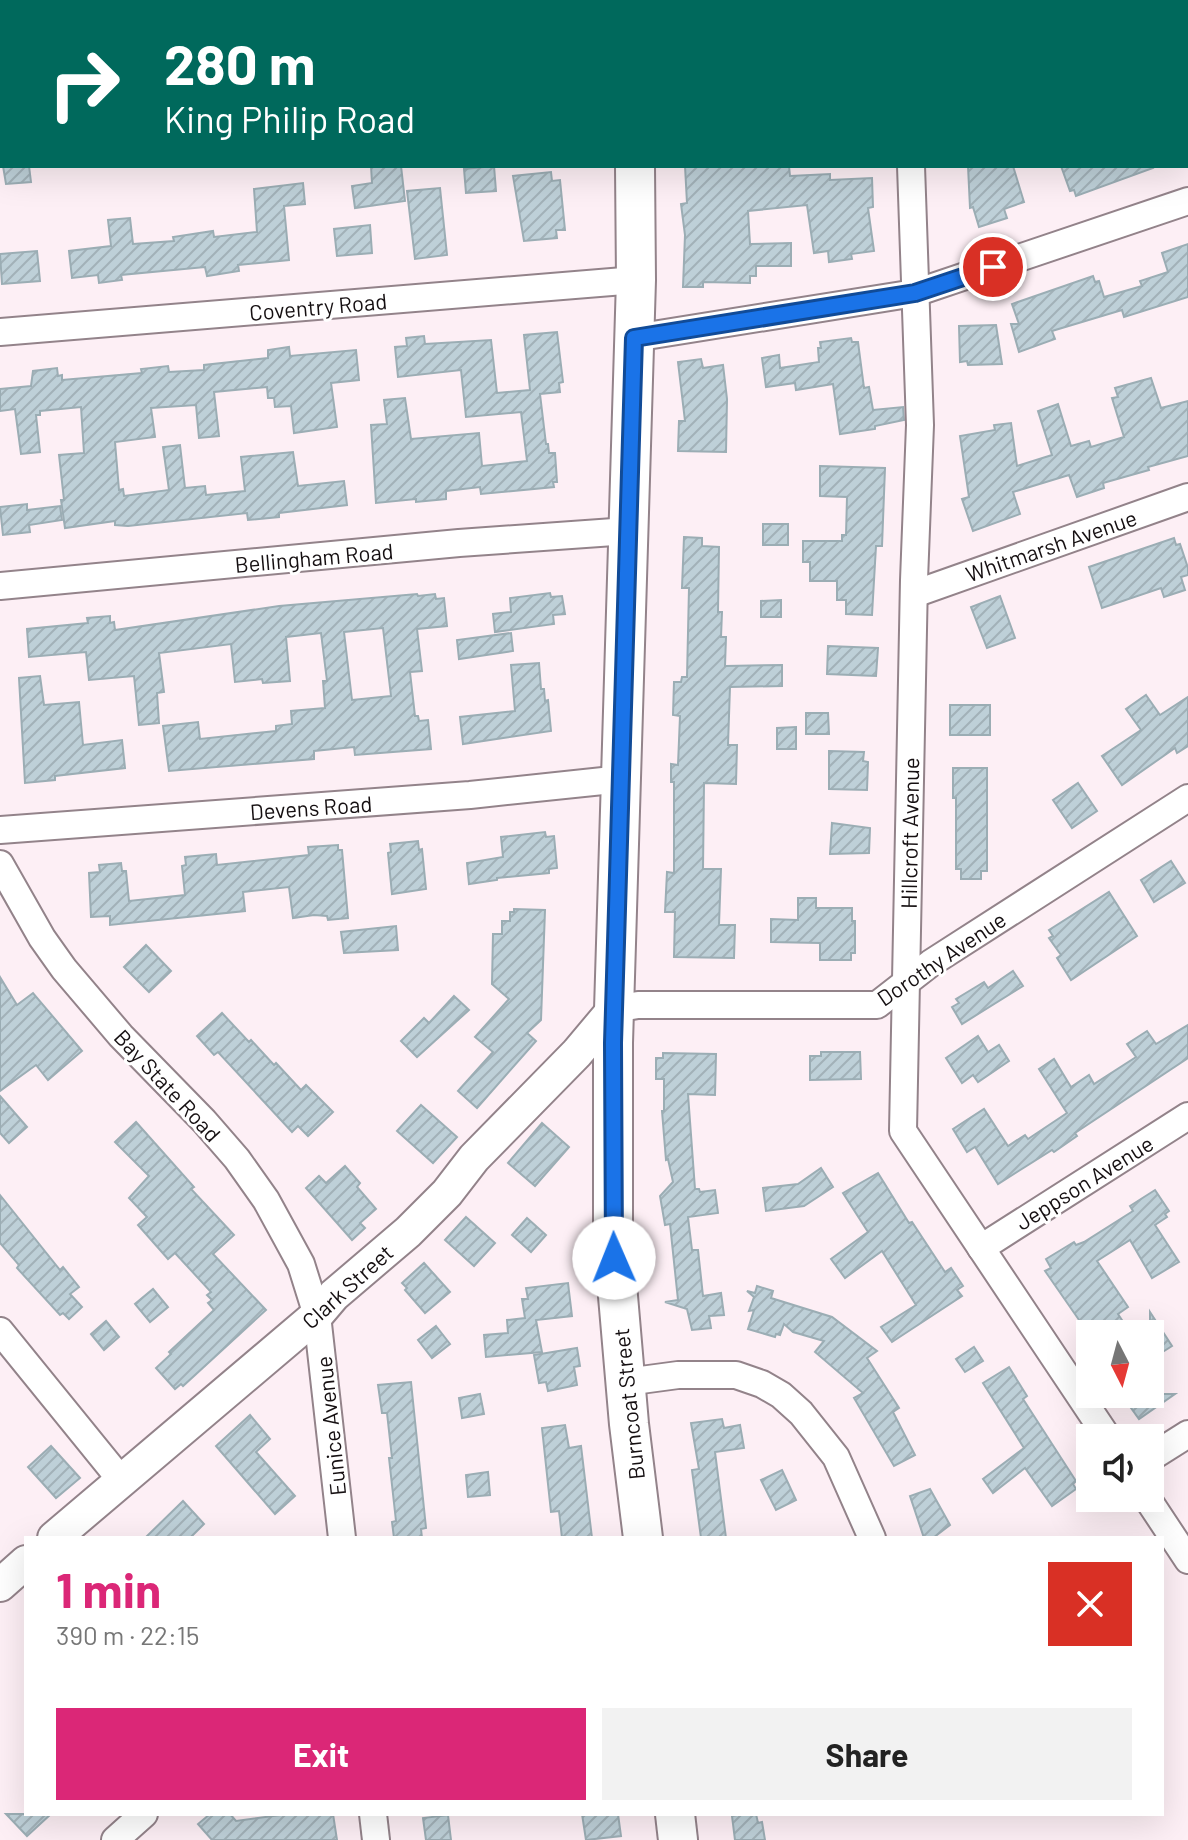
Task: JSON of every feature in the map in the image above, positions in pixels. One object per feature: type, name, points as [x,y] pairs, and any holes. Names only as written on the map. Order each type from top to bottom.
[{"type":"main road","name":"Burncoat Street","points":[[635,168],[636,280],[614,1009],[613,1238],[643,1536]]},
{"type":"main road","points":[[675,1816],[678,1840]]},
{"type":"street","name":"Hillcroft Avenue","points":[[911,168],[920,425],[903,1131],[1099,1424]]},
{"type":"street","points":[[634,338],[915,293],[1188,201]]},
{"type":"street","name":"Coventry Road","points":[[0,332],[636,280]]},
{"type":"street","name":"Whitmarsh Avenue","points":[[914,594],[1188,497]]},
{"type":"street","name":"Bellingham Road","points":[[0,586],[459,543],[628,531]]},
{"type":"street","name":"Devens Road","points":[[0,830],[470,795],[622,779]]},
{"type":"street","name":"Dorothy Avenue","points":[[614,1009],[638,1005],[877,1005],[931,963],[1188,798]]},
{"type":"street","name":"Bay State Road","points":[[0,864],[42,938],[71,977],[121,1036],[204,1121],[237,1159],[266,1200],[301,1264],[317,1315]]},
{"type":"street","name":"Clark Street","points":[[56,1536],[317,1315],[334,1295],[408,1232],[447,1193],[474,1158],[577,1053],[614,1009]]},
{"type":"street","name":"Jeppson Avenue","points":[[981,1248],[1188,1116]]},
{"type":"street","name":"Eunice Avenue","points":[[317,1315],[342,1536]]},
{"type":"street","points":[[0,1331],[121,1480]]},
{"type":"street","points":[[626,1382],[678,1375],[736,1375],[781,1395],[801,1413],[836,1457],[871,1536]]},
{"type":"street","points":[[1164,1449],[1188,1434]]},
{"type":"street","points":[[1156,1512],[1188,1560]]},
{"type":"street","points":[[0,1585],[24,1564]]},
{"type":"street","points":[[115,1840],[142,1816]]},
{"type":"street","points":[[373,1816],[376,1840]]},
{"type":"building","points":[[3,168],[29,168],[31,182],[6,184]]},
{"type":"building","points":[[371,168],[401,168],[405,201],[355,208],[352,186],[372,183]]},
{"type":"building","points":[[494,168],[496,191],[466,193],[464,169]]},
{"type":"building","points":[[685,168],[789,168],[790,176],[830,174],[830,180],[872,178],[873,207],[868,208],[874,251],[851,254],[852,259],[829,262],[828,251],[814,253],[807,205],[748,211],[750,244],[791,243],[791,266],[756,266],[756,276],[750,276],[750,283],[703,282],[703,287],[683,287],[685,235],[681,204],[687,203]]},
{"type":"building","points":[[968,168],[1014,168],[1024,202],[1004,209],[1007,218],[979,227],[973,207],[970,208]]},
{"type":"building","points":[[1062,168],[1153,168],[1076,196],[1074,190],[1070,191]]},
{"type":"building","points":[[551,172],[552,181],[560,180],[565,230],[556,230],[557,238],[524,241],[513,176]]},
{"type":"building","points":[[303,183],[305,204],[284,206],[289,260],[238,265],[239,271],[207,276],[205,267],[121,275],[122,280],[99,283],[98,275],[72,278],[69,251],[111,246],[108,220],[130,218],[133,244],[174,241],[173,237],[213,231],[214,237],[257,232],[254,189]]},
{"type":"building","points":[[440,188],[447,255],[415,259],[407,191]]},
{"type":"building","points":[[370,225],[372,253],[337,256],[334,229]]},
{"type":"building","points":[[1188,244],[1188,297],[1124,317],[1122,310],[1052,331],[1055,339],[1019,352],[1011,324],[1019,324],[1012,304],[1093,276],[1095,282],[1099,281],[1104,297],[1142,286],[1140,281],[1168,272],[1162,253]]},
{"type":"building","points":[[37,251],[40,281],[2,284],[0,254]]},
{"type":"building","points":[[996,325],[1002,364],[968,365],[967,361],[960,362],[959,326]]},
{"type":"building","points":[[557,332],[563,382],[559,383],[560,392],[540,394],[546,444],[549,453],[555,453],[557,482],[553,482],[554,487],[481,494],[480,487],[446,491],[446,499],[376,503],[371,425],[387,424],[384,400],[405,398],[411,439],[479,433],[482,466],[527,461],[521,412],[466,417],[461,370],[398,377],[395,347],[407,346],[406,338],[424,336],[425,344],[491,340],[497,393],[530,390],[524,335]]},
{"type":"building","points":[[851,338],[852,342],[858,342],[864,388],[869,387],[873,410],[903,407],[904,420],[875,426],[875,429],[840,434],[833,384],[796,390],[795,383],[766,387],[762,358],[779,355],[780,368],[819,362],[820,342]]},
{"type":"building","points":[[289,347],[290,356],[356,350],[359,380],[331,383],[337,427],[294,433],[291,406],[275,407],[274,398],[268,398],[267,387],[214,392],[219,436],[199,438],[196,405],[151,408],[155,437],[115,442],[119,490],[123,489],[124,496],[169,490],[163,447],[180,445],[185,488],[205,486],[206,495],[245,491],[241,457],[293,452],[298,486],[344,481],[347,505],[248,520],[247,513],[128,526],[115,525],[115,521],[65,528],[59,455],[84,453],[81,407],[40,411],[40,415],[36,415],[40,452],[21,454],[15,409],[0,411],[0,389],[31,386],[33,371],[57,368],[62,380],[142,373],[141,369],[168,366],[169,372],[204,370],[204,365],[268,358],[268,350]]},
{"type":"building","points":[[701,359],[703,368],[723,365],[727,399],[726,452],[678,451],[679,421],[685,421],[678,362]]},
{"type":"building","points":[[1151,378],[1161,408],[1188,401],[1188,456],[1103,483],[1104,488],[1077,497],[1069,475],[1013,492],[1020,514],[973,531],[962,499],[969,497],[960,436],[995,430],[994,425],[1011,423],[1017,466],[1052,455],[1038,411],[1058,404],[1071,446],[1089,441],[1091,447],[1124,437],[1112,398],[1118,397],[1115,388]]},
{"type":"building","points":[[820,466],[885,468],[882,546],[876,546],[872,615],[846,614],[846,600],[837,600],[837,581],[810,581],[810,562],[803,562],[803,541],[842,541],[842,535],[846,535],[847,497],[820,496]]},
{"type":"building","points":[[27,504],[27,510],[60,506],[62,520],[29,525],[30,532],[3,535],[0,507]]},
{"type":"building","points":[[763,524],[788,524],[788,545],[763,545]]},
{"type":"building","points":[[684,537],[702,538],[702,546],[719,547],[718,612],[722,612],[721,637],[726,637],[725,666],[782,665],[782,686],[730,687],[728,745],[737,745],[736,784],[704,783],[703,869],[721,869],[719,925],[735,925],[734,958],[674,957],[675,912],[665,912],[667,872],[674,873],[674,782],[671,782],[671,764],[678,765],[680,716],[673,715],[674,682],[681,682],[682,677],[687,677],[689,588],[682,588]]},
{"type":"building","points":[[1174,538],[1176,545],[1180,544],[1188,568],[1188,575],[1181,577],[1185,590],[1164,597],[1161,588],[1102,608],[1089,567]]},
{"type":"building","points":[[550,593],[551,597],[562,596],[565,614],[553,615],[554,624],[495,632],[493,614],[511,612],[510,598]]},
{"type":"building","points":[[417,594],[435,594],[436,599],[444,598],[447,626],[417,629],[422,671],[410,672],[415,716],[419,721],[428,720],[431,749],[355,755],[354,747],[314,751],[314,759],[169,771],[163,726],[198,722],[200,739],[276,731],[276,726],[292,724],[291,711],[325,708],[323,681],[327,681],[321,633],[286,637],[290,681],[263,683],[262,679],[235,682],[231,644],[159,653],[164,692],[157,693],[159,723],[139,725],[134,676],[89,680],[86,652],[29,657],[27,629],[88,623],[87,618],[110,616],[115,630],[279,606]],"holes":[[[383,628],[391,696],[352,700],[344,632]]]},
{"type":"building","points":[[1000,596],[1015,638],[987,648],[971,607]]},
{"type":"building","points":[[781,600],[781,617],[761,617],[761,601]]},
{"type":"building","points":[[511,633],[513,651],[459,659],[457,640]]},
{"type":"building","points":[[828,646],[878,648],[876,676],[827,674]]},
{"type":"building","points":[[539,663],[541,689],[544,689],[545,701],[548,700],[551,731],[463,744],[460,717],[515,711],[511,665]]},
{"type":"building","points":[[40,676],[44,705],[79,702],[83,745],[122,740],[125,768],[55,776],[55,780],[25,783],[19,678]]},
{"type":"building","points":[[1146,695],[1160,715],[1188,697],[1188,746],[1177,753],[1175,748],[1122,785],[1102,756],[1141,730],[1126,709]]},
{"type":"building","points":[[950,705],[990,705],[990,735],[950,735]]},
{"type":"building","points":[[806,713],[828,713],[829,734],[806,734]]},
{"type":"building","points":[[796,727],[796,749],[777,749],[777,728]]},
{"type":"building","points":[[829,751],[864,752],[863,761],[868,762],[867,790],[829,789]]},
{"type":"building","points":[[953,768],[987,768],[987,871],[981,871],[981,879],[961,879],[961,869],[956,869]]},
{"type":"building","points":[[1078,783],[1097,811],[1072,828],[1053,800]]},
{"type":"building","points":[[832,823],[870,828],[869,853],[830,854]]},
{"type":"building","points":[[545,832],[546,837],[554,836],[557,868],[549,869],[549,873],[469,884],[467,863],[503,857],[501,837]]},
{"type":"building","points":[[418,841],[419,850],[422,849],[426,889],[392,894],[390,844]]},
{"type":"building","points":[[338,845],[338,850],[342,850],[348,918],[328,920],[327,916],[314,915],[293,918],[289,887],[243,892],[245,911],[110,925],[110,916],[91,917],[89,873],[100,872],[99,865],[121,863],[122,871],[126,871],[129,901],[185,895],[182,866],[186,865],[185,857],[216,854],[217,865],[309,855],[308,847]]},
{"type":"building","points":[[1171,861],[1185,883],[1154,902],[1141,880]]},
{"type":"building","points":[[1109,892],[1137,936],[1071,980],[1057,958],[1061,955],[1049,938],[1053,936],[1049,930]]},
{"type":"building","points":[[798,898],[816,898],[816,908],[852,908],[855,953],[851,953],[851,960],[820,960],[820,943],[771,942],[771,919],[798,920]]},
{"type":"building","points":[[514,909],[545,910],[541,1020],[527,1033],[536,1041],[477,1108],[458,1091],[493,1052],[475,1037],[509,999],[492,984],[493,934],[502,934],[502,921],[510,921],[510,912]]},
{"type":"building","points":[[396,926],[398,950],[344,953],[341,932]]},
{"type":"building","points":[[146,945],[171,971],[149,992],[124,967]]},
{"type":"building","points":[[1013,971],[1023,986],[962,1024],[952,1007],[959,1003],[956,999],[984,982],[988,988]]},
{"type":"building","points":[[0,977],[17,1005],[33,993],[82,1051],[48,1080],[36,1065],[0,1091]]},
{"type":"building","points":[[454,996],[469,1010],[417,1057],[401,1041],[424,1018],[429,1023]]},
{"type":"building","points":[[222,1013],[301,1090],[306,1085],[333,1112],[308,1136],[298,1126],[292,1132],[218,1052],[214,1055],[197,1036]]},
{"type":"building","points":[[1188,1025],[1188,1058],[1075,1133],[1077,1136],[1054,1152],[1052,1150],[998,1184],[975,1147],[967,1152],[953,1129],[984,1109],[1008,1146],[1025,1135],[1028,1139],[1067,1113],[1039,1069],[1054,1059],[1071,1087],[1089,1075],[1094,1084],[1136,1057],[1127,1044],[1147,1031],[1156,1044]]},
{"type":"building","points":[[978,1036],[988,1052],[999,1045],[1009,1061],[978,1082],[973,1075],[962,1083],[946,1058]]},
{"type":"building","points":[[821,1052],[860,1052],[861,1079],[810,1080],[810,1056],[821,1056]]},
{"type":"building","points":[[663,1053],[716,1054],[715,1095],[688,1094],[695,1189],[700,1192],[715,1190],[718,1213],[688,1217],[692,1250],[698,1250],[703,1296],[721,1293],[724,1315],[709,1316],[711,1328],[692,1330],[687,1309],[665,1302],[678,1300],[670,1224],[665,1225],[660,1196],[673,1182],[666,1160],[662,1111],[664,1079],[656,1079],[656,1058],[663,1058]]},
{"type":"building","points":[[0,1096],[27,1127],[9,1143],[0,1133]]},
{"type":"building","points":[[421,1105],[457,1137],[433,1163],[397,1131]]},
{"type":"building","points":[[136,1122],[234,1235],[213,1254],[266,1310],[183,1386],[181,1384],[175,1389],[156,1368],[214,1310],[208,1303],[212,1300],[207,1295],[211,1292],[175,1253],[168,1259],[138,1225],[147,1217],[129,1198],[149,1176],[115,1142]]},
{"type":"building","points":[[542,1123],[569,1147],[535,1186],[508,1163]]},
{"type":"building","points":[[345,1166],[360,1183],[357,1187],[376,1209],[360,1223],[365,1228],[352,1240],[306,1188],[319,1176],[326,1183]]},
{"type":"building","points":[[821,1168],[833,1187],[804,1206],[766,1211],[763,1188],[798,1184]]},
{"type":"building","points":[[878,1173],[945,1272],[951,1268],[963,1286],[957,1290],[962,1296],[892,1342],[881,1327],[916,1305],[882,1251],[845,1278],[831,1259],[868,1232],[843,1193]]},
{"type":"building","points":[[1155,1190],[1169,1211],[1165,1214],[1167,1217],[1155,1225],[1179,1262],[1152,1278],[1130,1240],[1097,1261],[1128,1307],[1118,1314],[1122,1320],[1079,1320],[1045,1271],[1051,1268],[1046,1259],[1074,1242],[1076,1245],[1084,1242],[1133,1211],[1130,1206]]},
{"type":"building","points":[[0,1195],[60,1270],[63,1267],[79,1287],[70,1294],[82,1307],[69,1319],[63,1313],[60,1315],[17,1268],[19,1265],[0,1243]]},
{"type":"building","points":[[466,1217],[495,1243],[474,1266],[445,1240]]},
{"type":"building","points":[[527,1218],[546,1235],[531,1252],[512,1235]]},
{"type":"building","points":[[424,1263],[450,1292],[425,1313],[402,1283]]},
{"type":"building","points":[[568,1283],[572,1316],[536,1320],[542,1352],[486,1357],[484,1335],[508,1333],[507,1320],[525,1318],[522,1299],[528,1299],[526,1288]]},
{"type":"building","points":[[757,1286],[773,1291],[771,1298],[832,1317],[877,1351],[867,1358],[899,1408],[893,1412],[915,1455],[894,1466],[854,1398],[863,1393],[815,1352],[824,1341],[793,1332],[784,1324],[780,1335],[776,1334],[775,1337],[748,1329],[754,1297],[747,1291],[755,1293]]},
{"type":"building","points":[[153,1289],[168,1307],[150,1322],[135,1304]]},
{"type":"building","points":[[106,1321],[119,1337],[104,1350],[91,1334]]},
{"type":"building","points":[[436,1326],[450,1344],[432,1358],[418,1340]]},
{"type":"building","points":[[1164,1334],[1172,1346],[1164,1351]]},
{"type":"building","points":[[974,1347],[983,1361],[965,1372],[956,1359]]},
{"type":"building","points":[[577,1348],[580,1366],[574,1367],[577,1385],[548,1391],[546,1382],[539,1383],[534,1355]]},
{"type":"building","points":[[1009,1367],[1027,1396],[1023,1399],[1076,1481],[1073,1484],[1076,1489],[1052,1506],[1025,1468],[993,1493],[983,1479],[1024,1448],[983,1383]]},
{"type":"building","points":[[411,1382],[426,1528],[421,1529],[422,1536],[394,1536],[392,1522],[396,1521],[389,1458],[392,1458],[387,1413],[382,1413],[378,1385]]},
{"type":"building","points":[[480,1394],[484,1414],[462,1418],[459,1398]]},
{"type":"building","points":[[1164,1394],[1175,1394],[1164,1402]]},
{"type":"building","points":[[1131,1408],[1155,1408],[1139,1419]]},
{"type":"building","points":[[250,1415],[270,1439],[256,1452],[295,1496],[275,1514],[216,1446]]},
{"type":"building","points":[[722,1419],[724,1428],[740,1425],[744,1448],[715,1452],[726,1536],[701,1536],[692,1470],[699,1469],[691,1423]]},
{"type":"building","points":[[565,1425],[569,1448],[581,1446],[592,1536],[562,1536],[559,1511],[551,1512],[542,1428]]},
{"type":"building","points":[[51,1446],[80,1478],[56,1498],[28,1467]]},
{"type":"building","points":[[782,1470],[796,1500],[776,1510],[761,1480]]},
{"type":"building","points":[[488,1472],[490,1495],[468,1497],[466,1475]]},
{"type":"building","points":[[930,1489],[950,1525],[936,1536],[923,1536],[910,1496]]},
{"type":"building","points":[[183,1501],[204,1524],[192,1536],[147,1536]]},
{"type":"building","points":[[6,1814],[49,1816],[27,1836]]},
{"type":"building","points":[[208,1816],[232,1816],[236,1821],[273,1816],[333,1816],[337,1840],[212,1840],[198,1824]]},
{"type":"building","points":[[448,1816],[451,1840],[426,1840],[423,1818]]},
{"type":"building","points":[[582,1816],[618,1816],[621,1836],[586,1840]]},
{"type":"building","points":[[732,1816],[756,1816],[758,1823],[762,1822],[765,1840],[735,1840]]},
{"type":"route","points":[[614,1258],[613,1043],[634,338],[915,293],[993,267]]}]
